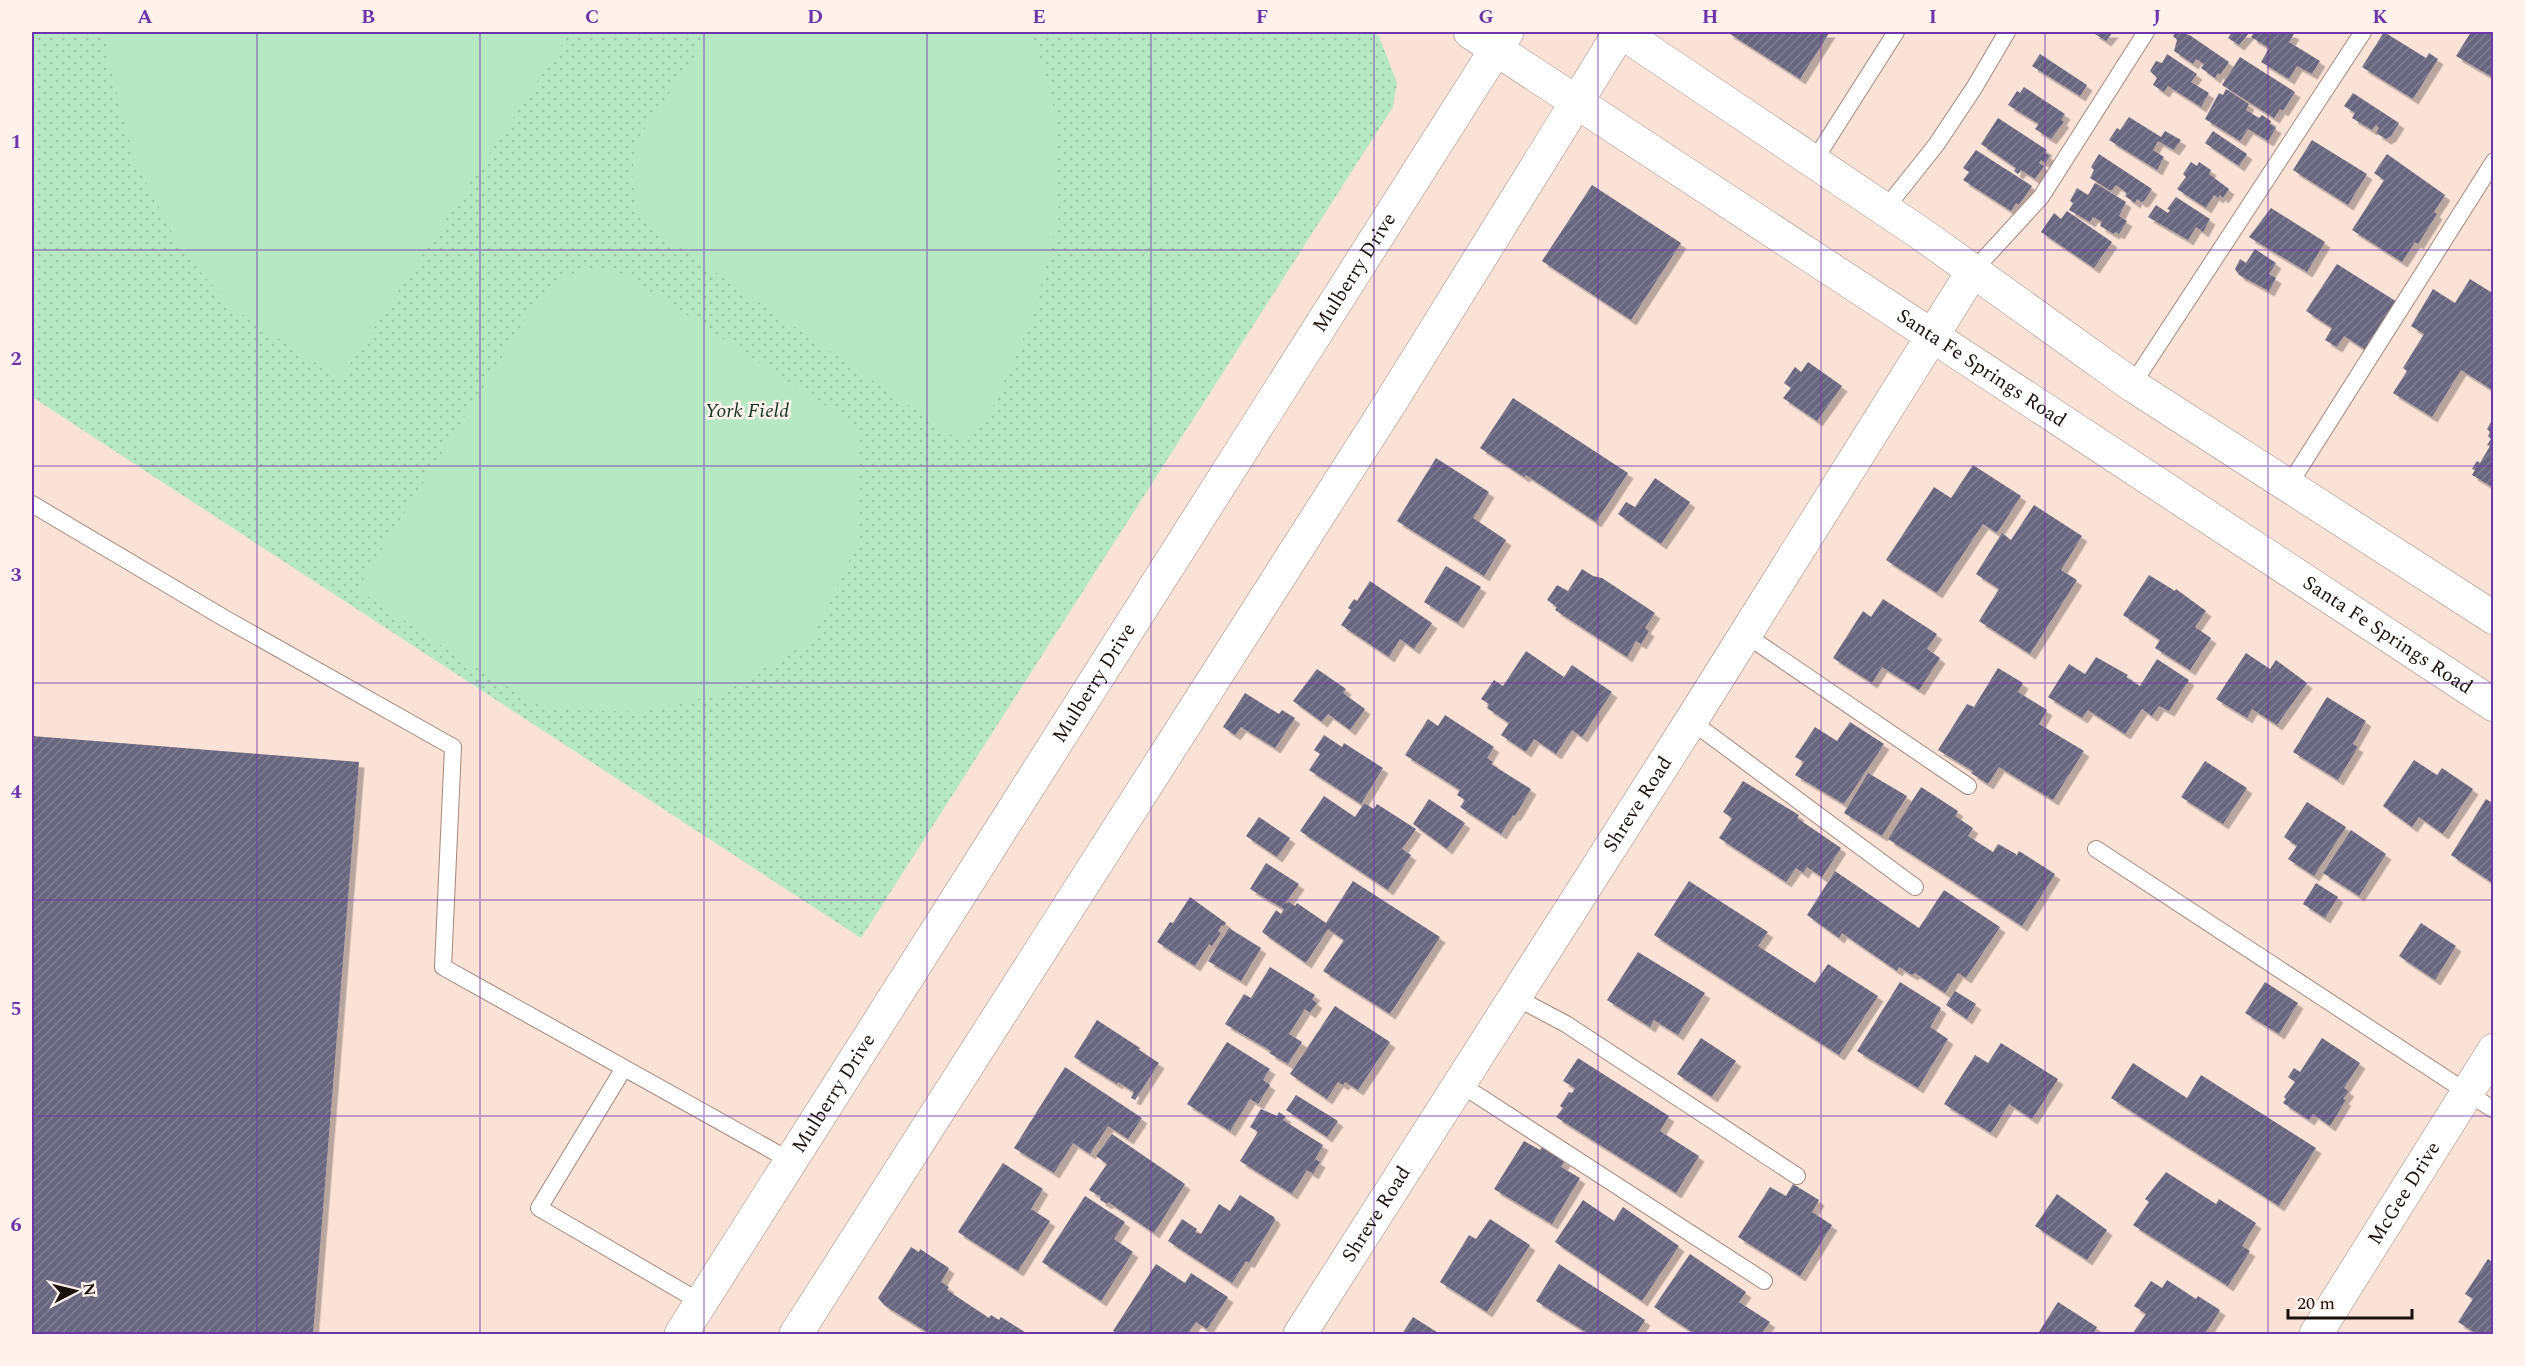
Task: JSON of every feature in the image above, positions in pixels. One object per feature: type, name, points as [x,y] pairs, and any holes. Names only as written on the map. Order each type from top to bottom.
[{"type":"main road","points":[[796,1335],[1392,400],[1620,32],[1885,209],[2132,385],[2493,618]]},
{"type":"main road","name":"Santa Fe Springs Road","points":[[1491,37],[1578,102],[2493,705]]},
{"type":"main road","name":"Mulberry Drive","points":[[681,1335],[1491,37]]},
{"type":"main road","name":"Shreve Road","points":[[1300,1335],[1692,721],[1973,271]]},
{"type":"main road","name":"McGee Drive","points":[[2316,1335],[2480,1101],[2493,1050]]},
{"type":"lane","points":[[1814,161],[1896,32]]},
{"type":"lane","points":[[1885,209],[1936,145],[1974,88],[2007,32]]},
{"type":"lane","points":[[1973,271],[2041,197],[2146,32]]},
{"type":"lane","points":[[2132,385],[2363,32]]},
{"type":"lane","points":[[2289,485],[2493,161]]},
{"type":"lane","points":[[32,504],[224,618],[453,747],[442,967],[791,1161]]},
{"type":"lane","points":[[1746,634],[1968,786]]},
{"type":"lane","points":[[1692,721],[1915,887]]},
{"type":"lane","points":[[2096,849],[2480,1101]]},
{"type":"lane","points":[[1515,997],[1566,1024],[1797,1176]]},
{"type":"lane","points":[[624,1068],[539,1208],[702,1303]]},
{"type":"lane","points":[[1460,1084],[1764,1281]]},
{"type":"green space","name":"York Field","points":[[32,32],[1372,32],[1379,36],[1397,83],[1393,107],[861,938],[32,397]]},
{"type":"green space","points":[[105,32],[570,32],[340,379],[235,310],[181,250],[135,161],[108,60]]},
{"type":"green space","points":[[711,32],[1032,32],[1054,108],[1059,217],[1032,319],[995,403],[965,444],[666,238],[639,211],[632,181],[635,143]]},
{"type":"green space","points":[[611,268],[632,279],[858,427],[860,537],[812,640],[722,694],[640,712],[545,709],[460,658],[357,589],[536,302],[554,281],[577,272]]},
{"type":"building","points":[[1727,32],[1830,32],[1800,79]]},
{"type":"building","points":[[2092,32],[2113,32],[2106,41]]},
{"type":"building","points":[[2176,32],[2191,36],[2229,62],[2220,75],[2218,73],[2215,78],[2201,68],[2204,64],[2196,59],[2193,64],[2174,51],[2177,40],[2173,36]]},
{"type":"building","points":[[2227,32],[2250,32],[2239,45],[2228,38],[2231,34]]},
{"type":"building","points":[[2255,32],[2290,32],[2294,34],[2289,42],[2320,61],[2312,74],[2297,66],[2289,79],[2261,62],[2269,48],[2251,37]]},
{"type":"building","points":[[2384,32],[2426,58],[2429,53],[2438,59],[2413,99],[2362,67]]},
{"type":"building","points":[[2471,32],[2494,32],[2494,74],[2492,77],[2456,56]]},
{"type":"building","points":[[2040,54],[2087,85],[2080,96],[2032,66]]},
{"type":"building","points":[[2167,54],[2197,74],[2191,82],[2209,93],[2201,107],[2168,86],[2164,92],[2153,85],[2157,78],[2150,71],[2156,61],[2162,63]]},
{"type":"building","points":[[2240,57],[2295,92],[2283,111],[2280,109],[2274,118],[2222,85]]},
{"type":"building","points":[[2024,87],[2065,114],[2061,120],[2064,122],[2051,139],[2035,129],[2039,124],[2008,105],[2017,91],[2020,93]]},
{"type":"building","points":[[2226,89],[2249,104],[2246,110],[2259,118],[2262,115],[2271,121],[2270,124],[2276,128],[2268,141],[2248,129],[2240,141],[2205,119],[2219,93],[2223,95]]},
{"type":"building","points":[[2353,93],[2399,123],[2391,136],[2386,139],[2376,133],[2379,128],[2376,125],[2372,130],[2352,118],[2355,113],[2344,106]]},
{"type":"building","points":[[2129,117],[2161,137],[2165,131],[2181,140],[2174,150],[2158,141],[2153,150],[2164,157],[2157,170],[2109,140],[2117,128],[2120,130]]},
{"type":"building","points":[[1998,118],[2047,150],[2045,153],[2050,156],[2045,163],[2041,160],[2039,163],[2044,166],[2035,179],[2021,170],[2018,174],[2014,171],[2016,168],[1981,144]]},
{"type":"building","points":[[2213,131],[2247,154],[2239,166],[2205,143]]},
{"type":"building","points":[[2312,140],[2367,174],[2348,205],[2293,170]]},
{"type":"building","points":[[1976,150],[2032,186],[2019,205],[2016,203],[2011,211],[1963,180],[1969,172],[1963,168]]},
{"type":"building","points":[[2099,154],[2152,189],[2144,201],[2137,199],[2135,203],[2116,185],[2111,191],[2090,178],[2094,170],[2091,167]]},
{"type":"building","points":[[2387,154],[2445,195],[2434,212],[2437,214],[2418,244],[2415,242],[2402,262],[2352,230],[2384,180],[2374,173]]},
{"type":"building","points":[[2191,162],[2197,166],[2199,162],[2211,170],[2209,174],[2229,189],[2223,198],[2220,195],[2218,198],[2214,195],[2206,208],[2177,189],[2186,177],[2183,174]]},
{"type":"building","points":[[2095,183],[2126,202],[2119,216],[2127,221],[2119,234],[2115,232],[2114,234],[2100,226],[2102,222],[2093,217],[2090,222],[2069,210],[2073,203],[2070,201],[2077,188],[2088,195]]},
{"type":"building","points":[[1592,185],[1681,243],[1631,320],[1542,261]]},
{"type":"building","points":[[2176,197],[2210,219],[2203,232],[2196,227],[2188,240],[2148,217],[2156,205],[2168,213],[2170,210],[2167,209]]},
{"type":"building","points":[[2271,208],[2325,242],[2307,272],[2249,237]]},
{"type":"building","points":[[2067,211],[2112,242],[2094,268],[2041,232],[2054,213],[2061,219]]},
{"type":"building","points":[[2255,249],[2276,263],[2269,274],[2276,278],[2269,291],[2239,275],[2235,269],[2240,259],[2246,263]]},
{"type":"building","points":[[2337,264],[2397,302],[2366,350],[2344,336],[2337,347],[2325,340],[2332,328],[2306,311]]},
{"type":"building","points":[[2470,279],[2494,294],[2494,391],[2461,370],[2432,417],[2393,393],[2407,371],[2403,368],[2424,334],[2411,326],[2433,289],[2455,303]]},
{"type":"building","points":[[1808,362],[1842,386],[1817,421],[1783,398],[1791,388],[1784,383],[1795,367],[1801,372]]},
{"type":"building","points":[[1513,398],[1628,473],[1596,522],[1526,475],[1524,477],[1480,448]]},
{"type":"building","points":[[2491,422],[2494,423],[2494,488],[2472,475],[2475,470],[2472,469],[2477,461],[2480,463],[2490,446],[2487,445],[2491,439],[2487,429]]},
{"type":"building","points":[[1436,458],[1489,492],[1473,518],[1506,540],[1484,576],[1397,521]]},
{"type":"building","points":[[1973,465],[2021,496],[1997,533],[1983,524],[1937,593],[1886,560],[1934,487],[1951,498]]},
{"type":"building","points":[[1655,478],[1690,502],[1661,544],[1618,514],[1626,502],[1635,507]]},
{"type":"building","points":[[2034,505],[2082,536],[2061,570],[2077,580],[2030,654],[1979,621],[1999,589],[1976,574],[2002,533],[2011,540]]},
{"type":"building","points":[[1446,566],[1481,587],[1458,623],[1424,602]]},
{"type":"building","points":[[1582,569],[1593,576],[1602,578],[1655,613],[1645,628],[1649,631],[1641,644],[1636,641],[1627,657],[1555,610],[1557,607],[1547,600],[1557,585],[1568,591]]},
{"type":"building","points":[[2149,575],[2175,591],[2176,589],[2206,611],[2195,627],[2211,638],[2190,670],[2155,648],[2160,640],[2123,615]]},
{"type":"building","points":[[1370,581],[1432,623],[1414,649],[1400,639],[1389,657],[1341,625],[1351,610],[1348,608],[1354,599],[1357,601]]},
{"type":"building","points":[[1883,599],[1937,634],[1927,649],[1940,658],[1919,690],[1882,667],[1872,683],[1833,658],[1863,611],[1871,617]]},
{"type":"building","points":[[1526,651],[1564,677],[1572,665],[1612,692],[1582,737],[1572,730],[1556,754],[1534,739],[1526,752],[1501,735],[1509,723],[1487,708],[1489,704],[1481,699],[1494,680],[1503,686]]},
{"type":"building","points":[[2246,653],[2270,669],[2276,660],[2307,683],[2277,725],[2252,709],[2247,718],[2216,699]]},
{"type":"building","points":[[2096,657],[2128,675],[2126,677],[2140,686],[2157,659],[2189,680],[2169,711],[2159,706],[2152,716],[2142,709],[2125,734],[2088,710],[2082,718],[2048,697],[2069,664],[2085,674]]},
{"type":"building","points":[[1998,668],[2023,683],[2018,692],[2047,710],[2039,724],[2084,751],[2053,800],[1999,767],[1988,784],[1971,773],[1973,771],[1938,750],[1967,704],[1974,707]]},
{"type":"building","points":[[1317,669],[1346,689],[1343,693],[1365,709],[1350,730],[1328,714],[1322,722],[1293,701]]},
{"type":"building","points":[[1245,693],[1279,714],[1282,710],[1295,718],[1275,748],[1241,727],[1235,735],[1223,727]]},
{"type":"building","points":[[2327,697],[2366,721],[2353,744],[2358,747],[2338,780],[2293,752]]},
{"type":"building","points":[[1445,715],[1494,747],[1487,758],[1493,762],[1491,764],[1531,789],[1501,834],[1460,807],[1465,800],[1457,795],[1460,790],[1405,755],[1428,719],[1438,726]]},
{"type":"building","points":[[1850,722],[1884,744],[1844,804],[1795,775],[1804,762],[1795,757],[1815,727],[1837,741]]},
{"type":"building","points":[[1324,735],[1342,747],[1344,743],[1383,768],[1361,804],[1309,770],[1320,754],[1314,750]]},
{"type":"building","points":[[32,736],[359,762],[313,1334],[32,1334]]},
{"type":"building","points":[[2414,760],[2437,775],[2442,768],[2473,789],[2443,834],[2419,817],[2412,827],[2383,806]]},
{"type":"building","points":[[2205,761],[2247,788],[2223,824],[2181,797]]},
{"type":"building","points":[[1868,773],[1907,796],[1882,836],[1844,813]]},
{"type":"building","points":[[1743,781],[1799,815],[1797,818],[1841,848],[1822,877],[1807,867],[1803,873],[1796,868],[1786,882],[1719,838],[1732,818],[1723,812]]},
{"type":"building","points":[[1921,787],[1958,811],[1955,816],[1973,828],[1968,836],[1993,852],[1998,844],[2016,856],[2019,851],[2055,874],[2022,926],[1888,839]]},
{"type":"building","points":[[1324,796],[1355,817],[1364,803],[1374,809],[1377,804],[1416,829],[1402,849],[1411,855],[1388,890],[1300,831]]},
{"type":"building","points":[[1429,799],[1465,823],[1447,849],[1413,824]]},
{"type":"building","points":[[2486,799],[2494,804],[2494,884],[2451,855]]},
{"type":"building","points":[[2307,802],[2346,827],[2314,876],[2288,859],[2297,846],[2284,837]]},
{"type":"building","points":[[1259,817],[1290,838],[1277,857],[1246,836]]},
{"type":"building","points":[[2351,830],[2386,854],[2359,896],[2323,873]]},
{"type":"building","points":[[1266,863],[1299,884],[1285,904],[1289,902],[1295,906],[1297,903],[1326,923],[1353,881],[1440,937],[1390,1014],[1323,971],[1344,940],[1328,929],[1306,963],[1262,932],[1276,910],[1281,914],[1284,909],[1250,889]]},
{"type":"building","points":[[1835,871],[1919,928],[1944,890],[2000,927],[1966,978],[1958,973],[1945,993],[1915,973],[1912,975],[1899,967],[1897,971],[1842,933],[1839,938],[1807,915]]},
{"type":"building","points":[[1689,881],[1768,932],[1758,946],[1815,983],[1828,964],[1878,996],[1839,1055],[1654,935]]},
{"type":"building","points":[[2316,883],[2338,897],[2325,918],[2303,904]]},
{"type":"building","points":[[1190,897],[1226,923],[1218,931],[1221,933],[1212,946],[1209,944],[1195,966],[1157,942]]},
{"type":"building","points":[[2421,923],[2456,946],[2435,980],[2399,956]]},
{"type":"building","points":[[1229,928],[1261,948],[1241,981],[1208,961]]},
{"type":"building","points":[[1638,952],[1705,993],[1678,1035],[1654,1020],[1650,1027],[1607,1000]]},
{"type":"building","points":[[1270,967],[1315,995],[1312,999],[1317,1003],[1310,1013],[1305,1009],[1289,1034],[1302,1042],[1288,1064],[1269,1053],[1271,1051],[1225,1024],[1244,994],[1251,998]]},
{"type":"building","points":[[1900,982],[1941,1008],[1930,1027],[1948,1039],[1918,1088],[1857,1051]]},
{"type":"building","points":[[2265,982],[2298,1003],[2279,1034],[2245,1013]]},
{"type":"building","points":[[1955,991],[1976,1004],[1967,1019],[1946,1005]]},
{"type":"building","points":[[1335,1006],[1390,1042],[1358,1090],[1345,1082],[1343,1085],[1338,1082],[1327,1099],[1290,1074]]},
{"type":"building","points":[[1097,1020],[1159,1063],[1135,1100],[1131,1098],[1134,1092],[1074,1057]]},
{"type":"building","points":[[1701,1038],[1736,1061],[1712,1097],[1677,1074]]},
{"type":"building","points":[[2322,1038],[2360,1063],[2344,1088],[2349,1091],[2343,1099],[2346,1100],[2330,1126],[2313,1114],[2309,1120],[2283,1103],[2286,1099],[2284,1097],[2295,1082],[2288,1077],[2294,1068],[2300,1072]]},
{"type":"building","points":[[1227,1042],[1270,1069],[1263,1080],[1270,1085],[1258,1104],[1250,1099],[1230,1131],[1187,1104]]},
{"type":"building","points":[[2001,1043],[2058,1079],[2032,1119],[2009,1104],[1991,1133],[1944,1104],[1975,1055],[1988,1063]]},
{"type":"building","points":[[1578,1058],[1669,1116],[1660,1131],[1699,1156],[1676,1193],[1556,1117],[1563,1108],[1560,1106],[1569,1092],[1572,1093],[1575,1088],[1563,1081]]},
{"type":"building","points":[[2133,1063],[2187,1098],[2201,1075],[2316,1148],[2279,1206],[2111,1098]]},
{"type":"building","points":[[1065,1067],[1142,1118],[1128,1139],[1108,1126],[1090,1154],[1073,1143],[1054,1173],[1014,1148]]},
{"type":"building","points":[[1296,1095],[1338,1121],[1327,1137],[1286,1110]]},
{"type":"building","points":[[1261,1109],[1277,1116],[1279,1112],[1286,1117],[1283,1120],[1323,1145],[1315,1159],[1320,1162],[1313,1174],[1307,1170],[1292,1194],[1240,1161],[1258,1132],[1250,1127]]},
{"type":"building","points":[[1112,1134],[1185,1184],[1154,1233],[1108,1202],[1107,1204],[1100,1200],[1101,1197],[1089,1190],[1107,1164],[1096,1156]]},
{"type":"building","points":[[1524,1141],[1540,1150],[1542,1147],[1565,1161],[1561,1167],[1580,1178],[1552,1224],[1494,1189]]},
{"type":"building","points":[[1003,1163],[1043,1189],[1031,1209],[1050,1221],[1018,1271],[958,1232]]},
{"type":"building","points":[[2166,1172],[2216,1204],[2219,1199],[2256,1223],[2242,1246],[2250,1251],[2228,1286],[2133,1225],[2149,1202],[2145,1199]]},
{"type":"building","points":[[1793,1184],[1819,1200],[1812,1212],[1832,1225],[1800,1276],[1738,1237],[1770,1187],[1786,1196]]},
{"type":"building","points":[[2057,1194],[2107,1230],[2087,1260],[2035,1226]]},
{"type":"building","points":[[1240,1195],[1274,1217],[1275,1220],[1249,1263],[1246,1261],[1232,1283],[1168,1241],[1182,1219],[1197,1229],[1195,1232],[1201,1234],[1219,1204],[1230,1211]]},
{"type":"building","points":[[1085,1196],[1125,1222],[1114,1239],[1133,1252],[1101,1301],[1042,1262]]},
{"type":"building","points":[[1583,1200],[1614,1221],[1623,1207],[1679,1246],[1642,1301],[1555,1242]]},
{"type":"building","points":[[1490,1219],[1530,1245],[1487,1312],[1440,1282],[1469,1235],[1476,1239]]},
{"type":"building","points":[[911,1247],[919,1252],[920,1249],[949,1268],[941,1282],[949,1287],[947,1290],[989,1318],[991,1315],[999,1320],[1001,1317],[1028,1334],[930,1334],[884,1305],[878,1298]]},
{"type":"building","points":[[1690,1254],[1746,1292],[1739,1302],[1770,1322],[1761,1334],[1695,1334],[1654,1307]]},
{"type":"building","points":[[2488,1259],[2494,1263],[2494,1334],[2477,1334],[2458,1322],[2473,1299],[2465,1294]]},
{"type":"building","points":[[1156,1264],[1185,1283],[1191,1273],[1228,1297],[1207,1329],[1196,1322],[1188,1334],[1118,1334],[1113,1331]]},
{"type":"building","points":[[1559,1264],[1645,1320],[1636,1334],[1589,1334],[1536,1301]]},
{"type":"building","points":[[2167,1280],[2196,1299],[2198,1296],[2220,1310],[2205,1334],[2132,1334],[2146,1314],[2134,1306],[2151,1281],[2162,1288]]},
{"type":"building","points":[[2058,1302],[2097,1327],[2093,1334],[2043,1334],[2039,1332]]},
{"type":"building","points":[[1413,1317],[1440,1334],[1402,1334]]}]
